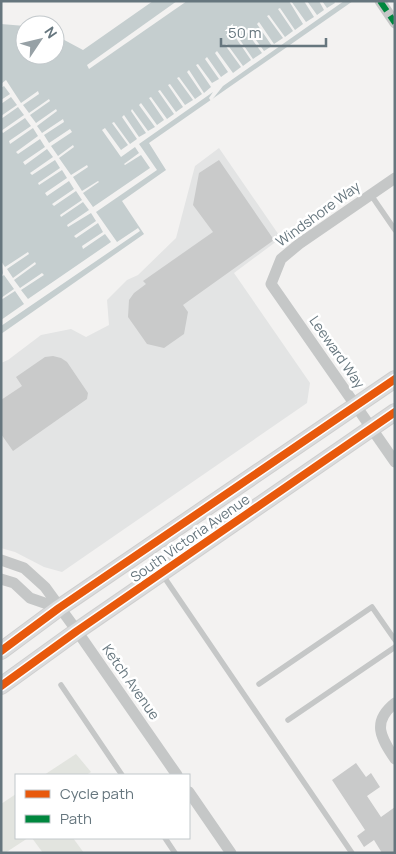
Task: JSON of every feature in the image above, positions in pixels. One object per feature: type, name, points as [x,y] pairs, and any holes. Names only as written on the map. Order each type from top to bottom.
[{"type":"main road","name":"South Victoria Avenue","points":[[1,651],[59,608],[395,379]]},
{"type":"main road","name":"South Victoria Avenue","points":[[1,686],[77,631],[395,412]]},
{"type":"street","points":[[380,1],[395,23]]},
{"type":"street","name":"Windshore Way","points":[[271,284],[281,260],[299,244],[395,178]]},
{"type":"street","name":"Leeward Way","points":[[271,284],[395,462]]},
{"type":"street","name":"Ketch Avenue","points":[[1,560],[24,568],[45,588],[176,774]]},
{"type":"street","points":[[1,578],[14,583],[30,598],[59,608]]},
{"type":"street","points":[[395,703],[385,711],[380,727],[383,741],[395,759]]},
{"type":"street","points":[[190,793],[231,853]]},
{"type":"lane","points":[[371,195],[395,230]]},
{"type":"lane","points":[[161,573],[352,853]]},
{"type":"lane","points":[[259,684],[372,606],[395,640]]},
{"type":"lane","points":[[288,720],[395,647]]},
{"type":"lane","points":[[61,685],[121,774]]},
{"type":"lane","points":[[166,839],[175,853]]},
{"type":"shaded area","points":[[153,1],[353,1],[149,143],[166,170],[122,201],[144,234],[1,334],[1,24],[15,25],[15,65],[65,65],[65,40],[83,50]]},
{"type":"shaded area","points":[[219,148],[281,238],[234,273],[310,383],[307,403],[62,572],[44,567],[15,552],[1,548],[1,363],[8,360],[41,335],[71,329],[86,337],[109,325],[107,300],[127,280],[138,275],[176,238],[195,166]]},
{"type":"shaded area","points":[[76,754],[91,772],[88,774],[46,774]]},
{"type":"shaded area","points":[[15,795],[15,839],[26,839],[5,853],[1,853],[1,804]]},
{"type":"shaded area","points":[[33,839],[74,839],[84,853],[43,853]]},
{"type":"pier","points":[[177,1],[187,1],[89,69],[87,65]]},
{"type":"pier","points":[[289,1],[291,1],[306,22],[314,17],[304,1],[307,1],[317,15],[324,10],[319,1],[322,1],[327,8],[335,3],[334,1],[344,1],[223,86],[211,101],[209,98],[213,92],[139,144],[157,170],[96,212],[117,242],[138,228],[140,231],[1,326],[1,320],[24,304],[15,291],[1,300],[1,298],[14,289],[4,275],[1,277],[3,273],[1,261],[5,267],[28,252],[29,254],[7,269],[13,278],[35,262],[36,264],[14,280],[20,288],[42,273],[44,275],[21,290],[28,299],[111,242],[105,234],[83,249],[82,246],[103,232],[98,223],[76,238],[74,236],[96,221],[91,213],[68,227],[67,225],[89,210],[83,202],[61,217],[60,215],[82,200],[76,191],[54,206],[52,204],[74,189],[69,181],[47,196],[45,193],[67,178],[62,170],[39,185],[38,183],[60,168],[55,160],[32,175],[30,173],[53,157],[47,149],[25,165],[23,162],[45,147],[40,139],[18,154],[16,152],[38,136],[33,128],[10,144],[9,141],[31,126],[25,118],[3,133],[1,131],[24,115],[18,107],[1,119],[1,116],[17,105],[11,97],[1,104],[1,100],[10,94],[4,86],[1,88],[1,84],[6,80],[21,103],[38,91],[39,94],[23,105],[29,113],[49,99],[50,101],[30,115],[36,123],[56,109],[57,111],[37,126],[42,133],[63,119],[64,122],[44,135],[49,143],[70,129],[72,132],[51,146],[58,156],[73,145],[74,147],[59,158],[71,175],[87,165],[88,167],[73,177],[82,191],[99,182],[83,193],[93,207],[150,168],[141,155],[125,165],[139,153],[135,147],[121,157],[102,130],[105,128],[121,150],[128,145],[112,123],[114,122],[130,144],[137,139],[122,117],[124,115],[139,137],[146,133],[131,111],[132,109],[148,131],[155,127],[139,105],[141,103],[157,125],[164,120],[149,98],[151,97],[167,119],[174,114],[158,91],[160,90],[176,112],[183,107],[168,85],[170,84],[185,105],[193,100],[177,78],[179,77],[195,99],[202,94],[187,72],[189,70],[204,93],[211,87],[196,65],[198,64],[212,83],[219,79],[205,59],[207,57],[221,77],[228,72],[215,53],[217,51],[233,73],[241,67],[225,45],[227,44],[243,66],[251,60],[236,38],[238,37],[253,59],[262,53],[246,31],[248,29],[264,51],[272,46],[257,24],[259,22],[274,44],[283,38],[267,16],[269,15],[285,37],[293,31],[278,9],[280,8],[295,30],[303,24]]},
{"type":"building","points":[[219,160],[274,240],[183,305],[188,312],[184,334],[164,348],[147,344],[128,317],[129,300],[134,293],[146,284],[143,281],[213,232],[193,205],[199,173]]},
{"type":"building","points":[[53,356],[67,362],[88,393],[87,399],[13,451],[1,434],[1,400],[22,386],[16,377],[45,357]]},
{"type":"building","points":[[356,763],[366,777],[371,773],[380,787],[367,796],[381,817],[395,807],[395,853],[382,853],[374,840],[364,847],[357,836],[365,830],[332,780]]},
{"type":"marked path","points":[[380,1],[395,23]]},
{"type":"cycle path","points":[[1,651],[59,608],[395,379]]},
{"type":"cycle path","points":[[1,686],[77,631],[395,412]]}]
